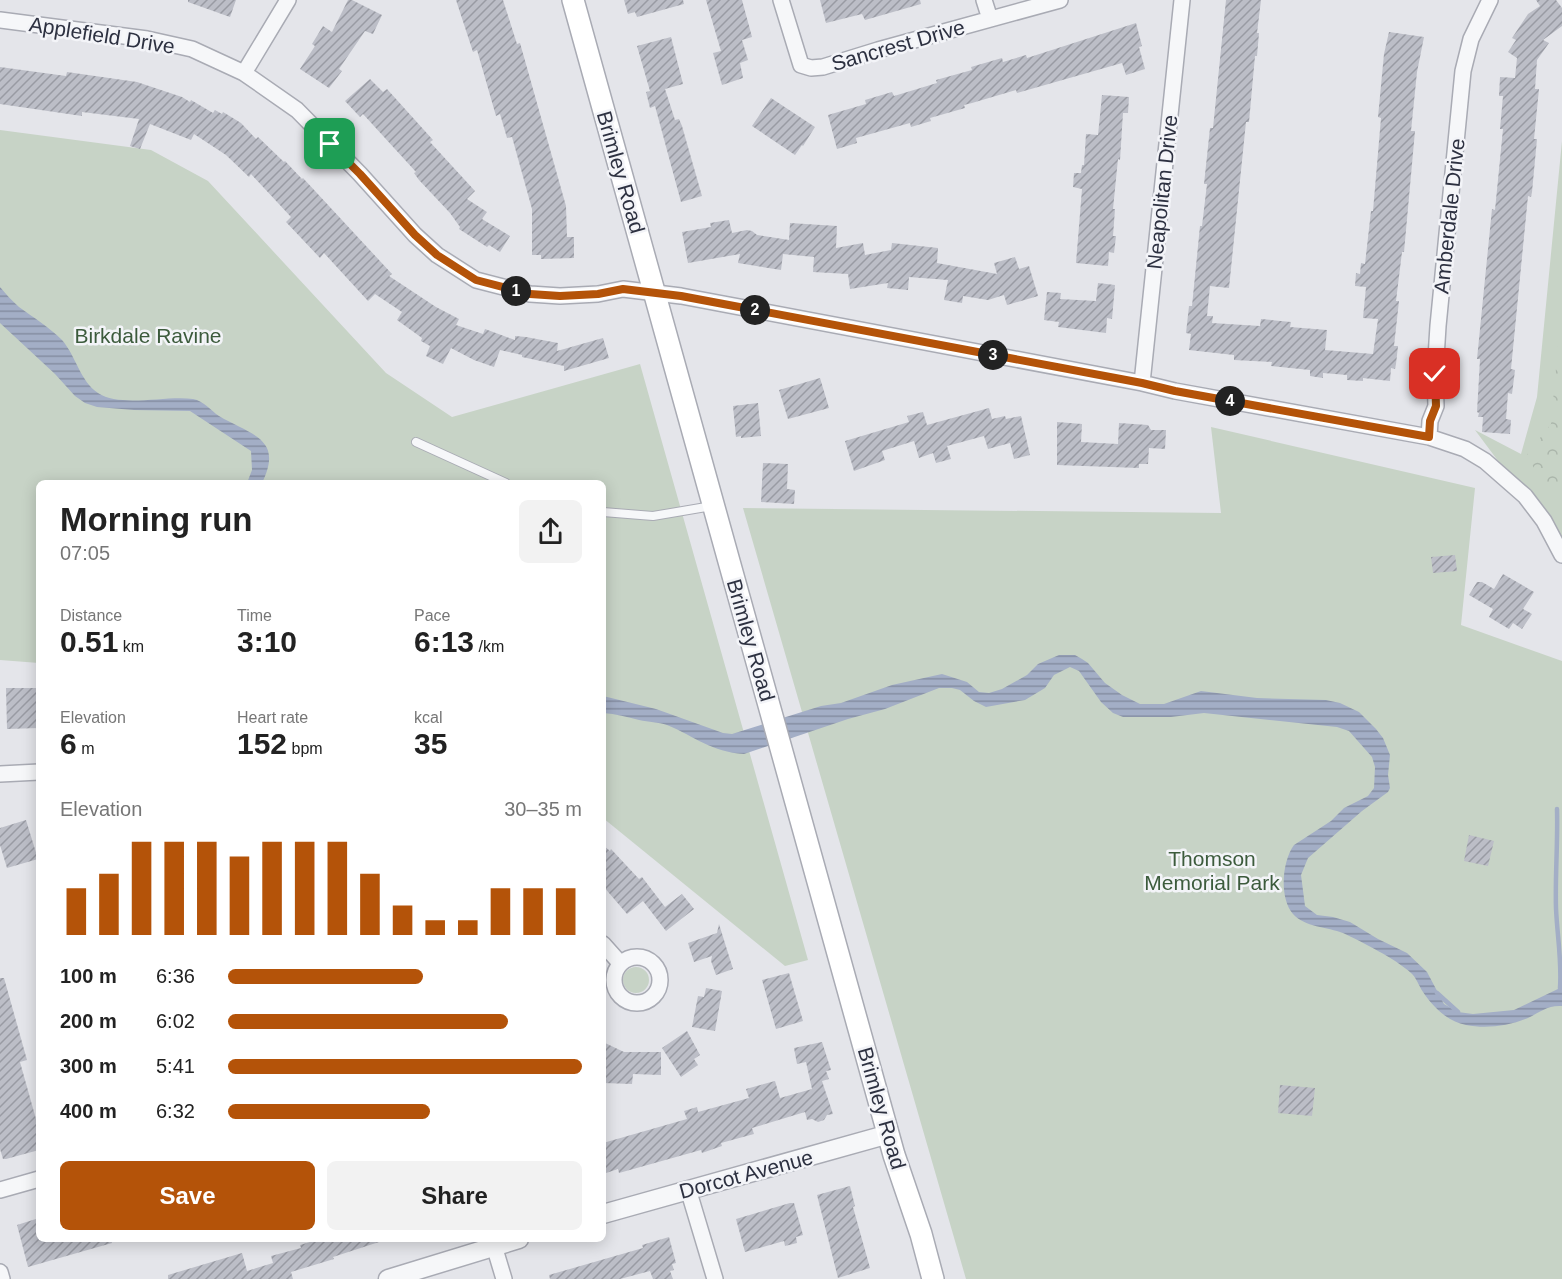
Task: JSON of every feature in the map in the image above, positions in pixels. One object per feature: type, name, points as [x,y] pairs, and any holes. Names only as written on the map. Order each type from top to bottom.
[{"type":"main road","name":"Brimley Road","points":[[573,0],[889,1134],[933,1279]]},
{"type":"street","points":[[244,73],[288,0]]},
{"type":"street","name":"Sancrest Drive","points":[[781,0],[796,55],[801,65],[811,68],[823,67],[1060,0]]},
{"type":"street","points":[[984,0],[990,19]]},
{"type":"street","name":"Neapolitan Drive","points":[[1142,383],[1182,0]]},
{"type":"street","name":"Amberdale Drive","points":[[1429,437],[1430,421],[1436,406],[1438,326],[1463,71],[1471,39],[1490,0]]},
{"type":"street","name":"Applefield Drive","points":[[0,20],[147,39],[192,50],[244,73],[297,110],[360,174],[415,235],[437,255],[476,280],[530,294],[560,296],[598,294],[623,289],[693,298],[1175,391],[1429,437],[1475,454],[1511,483],[1537,511],[1562,555]]},
{"type":"street","points":[[0,774],[36,772]]},
{"type":"street","points":[[606,947],[620,963]]},
{"type":"street","name":"Dorcot Avenue","points":[[606,1213],[889,1134]]},
{"type":"street","points":[[0,1190],[36,1180]]},
{"type":"street","points":[[688,1189],[715,1279]]},
{"type":"street","points":[[388,1279],[493,1242],[504,1279]]},
{"type":"street","points":[[0,1272],[2,1279]]},
{"type":"lane","points":[[416,442],[499,480]]},
{"type":"lane","points":[[606,512],[654,516],[713,506]]},
{"type":"green space","name":"Birkdale Ravine","points":[[0,130],[151,150],[208,181],[386,373],[452,417],[640,364],[808,960],[785,966],[606,820],[606,480],[36,480],[36,663],[0,660]]},
{"type":"green space","points":[[1562,141],[1562,547],[1475,430],[1521,454],[1537,397]]},
{"type":"green space","points":[[1562,301],[1562,509],[1526,456],[1551,424]]},
{"type":"green space","name":"Thomson Memorial Park","points":[[1211,427],[1475,488],[1461,625],[1562,661],[1562,1279],[966,1279],[743,508],[1221,513]]},
{"type":"green space","points":[[636,967],[645,971],[649,980],[645,989],[636,993],[627,989],[623,980],[627,971]]},
{"type":"water","points":[[0,287],[19,307],[62,340],[82,375],[98,393],[119,400],[182,398],[197,400],[219,416],[261,440],[269,456],[268,468],[263,480],[248,480],[252,470],[251,451],[190,411],[134,410],[97,407],[85,403],[0,323]]},
{"type":"water","points":[[1059,655],[1075,655],[1088,663],[1105,683],[1140,704],[1164,704],[1201,691],[1257,698],[1326,700],[1340,703],[1359,712],[1383,738],[1390,755],[1388,775],[1390,788],[1308,858],[1301,875],[1305,906],[1317,915],[1350,922],[1407,953],[1427,972],[1444,1004],[1458,1012],[1473,1014],[1514,1010],[1560,988],[1562,988],[1562,1006],[1548,1008],[1521,1021],[1505,1025],[1481,1027],[1459,1023],[1436,1008],[1413,975],[1397,962],[1343,933],[1303,922],[1293,914],[1286,899],[1284,880],[1287,860],[1294,845],[1331,821],[1344,808],[1368,796],[1374,788],[1375,767],[1372,757],[1349,731],[1337,727],[1204,713],[1171,717],[1123,717],[1113,713],[1101,702],[1079,671],[1070,667],[1054,675],[1045,688],[1025,700],[986,707],[960,690],[939,688],[885,709],[744,754],[713,747],[664,724],[606,713],[606,697],[656,709],[723,733],[732,734],[821,706],[841,703],[892,685],[942,674],[967,682],[979,692],[989,693],[1002,689],[1027,675],[1038,664]]},
{"type":"building","points":[[188,0],[236,0],[230,17],[188,2]]},
{"type":"building","points":[[348,0],[382,15],[373,34],[365,31],[339,69],[342,71],[329,88],[300,69],[315,46],[312,44],[323,26],[332,32]]},
{"type":"building","points":[[456,0],[503,0],[517,44],[520,43],[566,206],[567,237],[574,237],[574,258],[541,259],[541,255],[532,255],[532,209],[512,137],[507,138],[500,114],[496,116],[477,50],[473,52]]},
{"type":"building","points":[[624,0],[683,0],[684,4],[637,17],[635,12],[628,14]]},
{"type":"building","points":[[706,0],[742,0],[752,37],[742,40],[748,60],[740,63],[743,78],[722,85],[713,53],[721,51]]},
{"type":"building","points":[[820,0],[920,0],[921,4],[865,20],[862,14],[826,23]]},
{"type":"building","points":[[1226,0],[1261,0],[1257,56],[1255,56],[1249,122],[1246,122],[1229,288],[1210,286],[1207,316],[1213,316],[1212,323],[1260,326],[1261,319],[1291,322],[1290,327],[1327,330],[1325,350],[1373,354],[1378,319],[1363,318],[1366,287],[1355,286],[1356,273],[1360,274],[1361,263],[1365,264],[1371,211],[1373,211],[1384,54],[1389,32],[1424,37],[1417,72],[1411,131],[1415,131],[1404,252],[1402,252],[1396,301],[1399,301],[1394,346],[1398,346],[1395,369],[1391,368],[1390,381],[1363,378],[1363,381],[1347,380],[1347,375],[1323,373],[1323,378],[1310,376],[1310,370],[1271,366],[1272,362],[1234,360],[1234,355],[1189,350],[1191,334],[1186,333],[1189,306],[1192,306],[1200,226],[1202,226],[1207,184],[1204,184],[1210,128],[1213,128]]},
{"type":"building","points":[[1536,0],[1556,0],[1562,8],[1562,26],[1543,40],[1549,43],[1537,60],[1535,89],[1539,89],[1534,139],[1537,139],[1532,192],[1531,197],[1528,196],[1511,369],[1515,370],[1512,394],[1508,393],[1506,419],[1511,420],[1510,434],[1482,432],[1483,417],[1478,417],[1477,412],[1480,359],[1477,359],[1492,209],[1495,210],[1503,129],[1500,129],[1503,96],[1499,96],[1500,77],[1515,78],[1517,58],[1508,52],[1516,40],[1512,38],[1528,14],[1540,6]]},
{"type":"building","points":[[1136,23],[1145,69],[1126,75],[1122,63],[1017,93],[1016,90],[964,105],[965,108],[930,118],[931,121],[911,127],[910,123],[856,138],[857,143],[837,149],[828,115],[866,104],[865,100],[892,92],[894,96],[937,83],[936,80],[972,70],[971,67],[1002,58],[1003,62],[1026,55],[1027,58]]},
{"type":"building","points":[[671,37],[683,84],[665,89],[675,120],[679,119],[682,126],[702,196],[681,202],[655,106],[650,108],[646,92],[650,91],[637,46]]},
{"type":"building","points":[[0,67],[66,76],[67,72],[137,82],[182,97],[190,102],[191,100],[213,113],[215,110],[222,114],[223,112],[241,123],[256,139],[258,137],[303,178],[392,274],[389,276],[436,307],[459,319],[456,325],[483,334],[485,329],[515,340],[515,336],[558,343],[557,351],[603,338],[609,358],[564,371],[564,366],[500,350],[494,367],[451,348],[443,364],[426,356],[430,346],[397,320],[402,312],[375,294],[368,301],[324,253],[320,258],[286,222],[291,217],[251,174],[249,177],[226,155],[194,134],[191,140],[150,124],[140,149],[130,146],[139,119],[82,112],[82,116],[0,104]]},
{"type":"building","points":[[370,79],[383,92],[387,89],[433,140],[430,142],[475,191],[467,199],[487,212],[482,219],[510,236],[500,252],[489,245],[487,247],[459,229],[460,227],[450,213],[419,180],[414,173],[416,172],[363,114],[360,117],[345,101]]},
{"type":"building","points":[[1102,95],[1129,97],[1128,113],[1123,113],[1120,160],[1118,159],[1113,209],[1115,209],[1113,236],[1116,236],[1114,253],[1109,252],[1108,266],[1076,263],[1082,189],[1073,187],[1074,173],[1081,173],[1082,165],[1084,165],[1086,134],[1098,135]]},
{"type":"building","points":[[771,98],[815,127],[795,155],[752,126]]},
{"type":"building","points":[[729,220],[732,233],[747,230],[757,235],[789,240],[790,223],[837,226],[836,248],[863,243],[865,255],[891,250],[892,243],[938,248],[937,263],[997,274],[994,263],[1015,257],[1019,269],[1029,266],[1038,296],[1007,305],[1004,295],[988,300],[963,296],[962,303],[944,300],[948,280],[909,277],[908,290],[887,288],[888,283],[850,289],[848,274],[813,272],[814,257],[783,254],[781,270],[738,263],[740,254],[688,263],[682,232],[711,227],[710,223]]},
{"type":"building","points":[[1098,283],[1115,285],[1112,319],[1107,318],[1106,333],[1058,327],[1059,322],[1044,320],[1047,292],[1061,293],[1060,299],[1096,301]]},
{"type":"building","points":[[820,378],[829,408],[788,419],[779,390]]},
{"type":"building","points":[[758,403],[761,436],[736,437],[733,406]]},
{"type":"building","points":[[989,408],[992,419],[1021,416],[1030,455],[1014,459],[1010,443],[988,449],[984,436],[947,446],[951,459],[936,463],[933,453],[919,458],[914,441],[882,451],[885,460],[854,471],[845,441],[909,422],[907,416],[923,412],[927,425]]},
{"type":"building","points":[[1057,422],[1082,424],[1081,442],[1118,444],[1119,423],[1148,425],[1151,430],[1166,430],[1165,449],[1149,448],[1148,464],[1139,464],[1139,468],[1057,465]]},
{"type":"building","points":[[763,463],[788,464],[787,489],[795,490],[794,504],[761,502]]},
{"type":"building","points":[[1455,555],[1457,571],[1433,573],[1431,557]]},
{"type":"building","points":[[1503,574],[1534,592],[1523,609],[1532,614],[1522,629],[1513,623],[1509,629],[1489,617],[1493,609],[1469,595],[1477,582],[1482,582],[1494,589]]},
{"type":"building","points":[[6,688],[36,688],[36,728],[7,729]]},
{"type":"building","points":[[26,820],[36,860],[7,868],[0,845],[0,828]]},
{"type":"building","points":[[1469,835],[1494,841],[1488,866],[1464,861]]},
{"type":"building","points":[[606,848],[610,851],[611,849],[639,879],[642,877],[665,907],[682,894],[694,909],[666,931],[643,901],[627,914],[606,890]]},
{"type":"building","points":[[719,924],[733,969],[716,975],[711,961],[712,956],[694,962],[688,943],[717,933]]},
{"type":"building","points":[[789,973],[803,1021],[776,1029],[762,980]]},
{"type":"building","points":[[0,978],[4,978],[27,1060],[20,1062],[36,1119],[36,1151],[3,1159],[0,1149]]},
{"type":"building","points":[[706,988],[722,991],[715,1031],[692,1027],[698,996],[704,997]]},
{"type":"building","points":[[687,1031],[700,1055],[694,1059],[698,1065],[681,1077],[662,1048]]},
{"type":"building","points":[[822,1042],[831,1070],[826,1071],[829,1079],[822,1081],[833,1114],[827,1115],[824,1120],[818,1122],[812,1119],[807,1120],[805,1112],[752,1128],[754,1134],[721,1143],[722,1146],[702,1153],[701,1150],[619,1173],[618,1169],[606,1173],[606,1142],[687,1119],[684,1111],[697,1107],[698,1112],[749,1098],[746,1089],[775,1081],[780,1098],[812,1089],[806,1062],[797,1064],[794,1048]]},
{"type":"building","points":[[606,1043],[624,1052],[661,1052],[661,1075],[633,1074],[632,1084],[606,1083]]},
{"type":"building","points":[[1280,1085],[1315,1088],[1312,1116],[1278,1113]]},
{"type":"building","points":[[850,1186],[855,1206],[853,1207],[870,1268],[838,1278],[817,1195]]},
{"type":"building","points":[[794,1203],[803,1235],[796,1237],[797,1243],[785,1246],[784,1241],[745,1252],[736,1219]]},
{"type":"building","points":[[36,1219],[36,1242],[112,1243],[28,1267],[17,1225]]},
{"type":"building","points":[[669,1237],[676,1263],[672,1264],[674,1270],[670,1271],[673,1279],[653,1279],[650,1271],[620,1279],[550,1279],[549,1275],[643,1248],[642,1245]]},
{"type":"building","points":[[310,1242],[379,1242],[291,1272],[293,1279],[168,1279],[168,1275],[242,1253],[247,1271],[273,1263],[271,1256],[301,1248],[300,1245]]},
{"type":"waterway","points":[[1557,809],[1556,908],[1560,988]]},
{"type":"waterway","points":[[1437,993],[1458,1012]]},
{"type":"route","points":[[330,144],[415,235],[437,255],[476,280],[530,294],[560,296],[598,294],[623,289],[681,296],[1175,391],[1429,437],[1430,421],[1436,406],[1435,374]]}]
